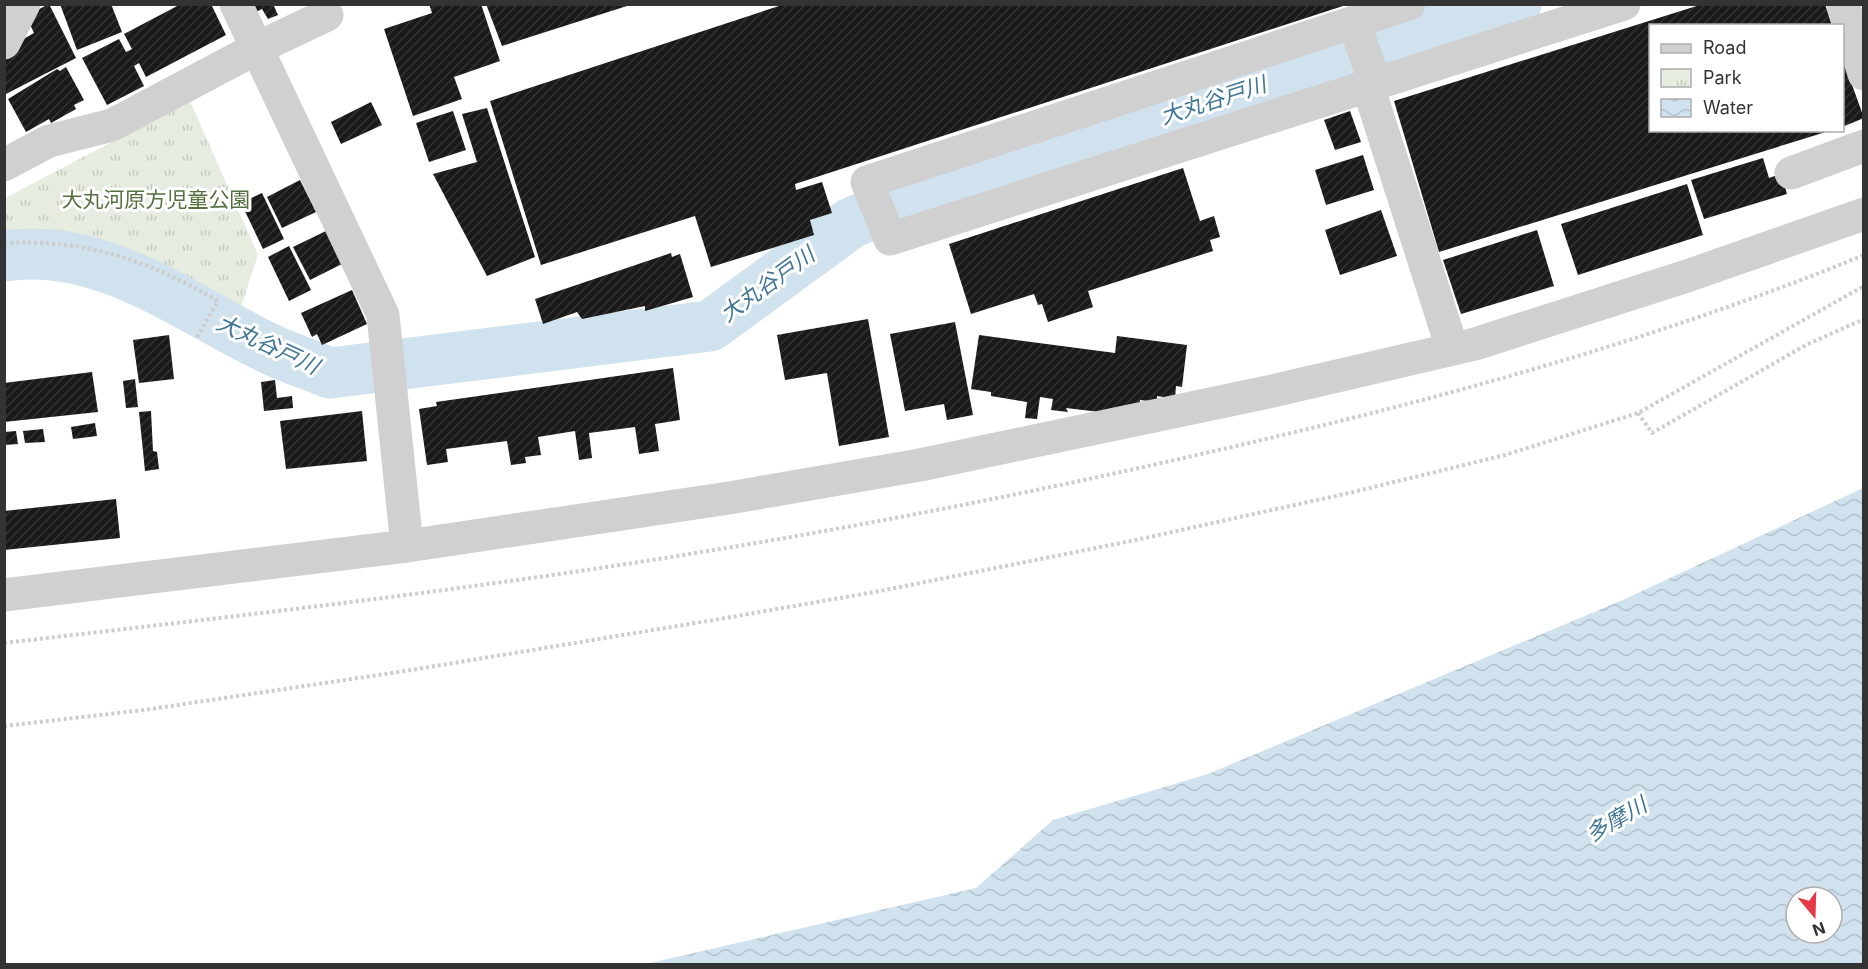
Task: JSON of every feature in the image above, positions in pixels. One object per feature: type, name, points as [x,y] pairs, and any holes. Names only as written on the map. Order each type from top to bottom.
[{"type":"street","points":[[4,43],[24,4]]},
{"type":"street","points":[[236,4],[383,315],[407,546]]},
{"type":"street","points":[[1409,4],[1355,25],[867,182],[890,239],[1372,82],[1624,4]]},
{"type":"street","points":[[1843,4],[1863,74]]},
{"type":"street","points":[[4,165],[49,141],[112,124],[257,48],[327,15]]},
{"type":"street","points":[[1355,25],[1372,82],[1464,346]]},
{"type":"street","points":[[1791,173],[1863,146]]},
{"type":"street","points":[[4,595],[407,546],[729,498],[920,465],[1268,392],[1464,346],[1688,276],[1863,214]]},
{"type":"path","points":[[4,243],[81,245],[136,261],[179,279],[218,302],[196,339]]},
{"type":"path","points":[[4,726],[144,710],[405,671],[880,591],[1136,540],[1349,494],[1505,455],[1638,413],[1863,286]]},
{"type":"path","points":[[1638,413],[1652,433],[1806,345],[1863,319]]},
{"type":"green space","name":"大丸河原方児童公園","points":[[190,101],[258,255],[237,319],[195,294],[127,263],[79,250],[55,247],[5,247],[5,198]]},
{"type":"water","name":"多摩川","points":[[1863,488],[1863,964],[646,964],[976,888],[1053,820],[1208,774],[1625,599]]},
{"type":"building","points":[[49,4],[76,58],[4,95],[4,62],[18,42],[34,33],[26,16]]},
{"type":"building","points":[[60,4],[111,4],[122,32],[77,50]]},
{"type":"building","points":[[181,4],[211,4],[226,35],[146,77],[139,63],[134,66],[144,86],[107,105],[82,58],[119,39],[126,52],[132,49],[124,34]]},
{"type":"building","points":[[247,4],[273,4],[278,15],[268,19],[262,9],[256,12]]},
{"type":"building","points":[[429,4],[481,4],[500,61],[454,77],[462,99],[413,116],[384,29],[432,13]]},
{"type":"building","points":[[486,4],[630,4],[630,5],[502,46]]},
{"type":"building","points":[[785,4],[1346,5],[795,184],[796,190],[822,182],[832,213],[810,220],[814,235],[711,267],[695,216],[541,265],[490,101]]},
{"type":"building","points":[[1703,4],[1825,4],[1831,24],[1649,24],[1649,132],[1826,132],[1439,252],[1394,101]]},
{"type":"building","points":[[1844,63],[1864,118],[1844,126]]},
{"type":"building","points":[[66,67],[84,100],[74,105],[76,109],[51,123],[49,119],[26,132],[8,99],[57,69],[60,71]]},
{"type":"building","points":[[371,102],[382,125],[341,144],[331,122]]},
{"type":"building","points":[[487,108],[535,257],[487,276],[433,174],[477,162],[462,114]]},
{"type":"building","points":[[453,111],[466,150],[429,162],[416,123]]},
{"type":"building","points":[[1350,111],[1361,142],[1335,150],[1324,120]]},
{"type":"building","points":[[1363,155],[1374,190],[1326,205],[1315,170]]},
{"type":"building","points":[[1763,158],[1769,178],[1781,174],[1787,194],[1704,219],[1691,180]]},
{"type":"building","points":[[1183,168],[1200,221],[1214,216],[1220,237],[1210,240],[1213,251],[1088,291],[1093,307],[1048,322],[1042,304],[1038,305],[1034,294],[971,314],[949,244]]},
{"type":"building","points":[[300,180],[316,212],[282,228],[267,197]]},
{"type":"building","points":[[1687,184],[1703,235],[1578,275],[1561,224]]},
{"type":"building","points":[[262,193],[284,239],[263,249],[241,203]]},
{"type":"building","points":[[1381,210],[1397,256],[1340,275],[1325,230]]},
{"type":"building","points":[[1537,230],[1554,286],[1461,314],[1443,260]]},
{"type":"building","points":[[326,231],[342,264],[310,280],[293,247]]},
{"type":"building","points":[[289,246],[311,290],[289,301],[268,257]]},
{"type":"building","points":[[671,253],[672,257],[680,254],[693,297],[645,311],[645,306],[582,319],[577,312],[543,324],[535,299]]},
{"type":"building","points":[[352,290],[367,324],[322,345],[317,334],[312,337],[301,313]]},
{"type":"building","points":[[868,319],[889,437],[839,446],[827,373],[785,380],[777,335]]},
{"type":"building","points":[[955,322],[973,415],[947,420],[944,404],[905,411],[890,334]]},
{"type":"building","points":[[169,335],[174,379],[139,383],[133,340]]},
{"type":"building","points":[[979,335],[1115,353],[1117,336],[1187,345],[1182,387],[1176,386],[1175,399],[1157,396],[1157,402],[1140,400],[1139,409],[1125,415],[1066,408],[1068,412],[1051,410],[1053,399],[1040,397],[1037,419],[1025,418],[1027,402],[991,396],[991,392],[971,389]]},
{"type":"building","points":[[673,368],[680,420],[655,424],[659,451],[639,454],[635,427],[589,433],[592,458],[579,460],[575,431],[538,437],[541,455],[525,457],[526,463],[511,465],[507,441],[446,449],[448,462],[427,465],[419,409],[437,406],[436,402]]},
{"type":"building","points":[[92,372],[98,412],[4,422],[4,383]]},
{"type":"building","points":[[135,379],[138,407],[126,408],[123,381]]},
{"type":"building","points":[[275,380],[277,398],[292,396],[293,408],[264,411],[261,382]]},
{"type":"building","points":[[151,411],[153,451],[157,452],[159,469],[145,471],[139,412]]},
{"type":"building","points":[[362,411],[367,461],[286,469],[280,421]]},
{"type":"building","points":[[95,423],[97,436],[73,439],[71,427]]},
{"type":"building","points":[[43,429],[45,442],[25,443],[23,431]]},
{"type":"building","points":[[16,431],[18,444],[4,445],[4,432]]},
{"type":"building","points":[[116,499],[120,538],[4,550],[4,511]]},
{"type":"waterway","name":"大丸谷戸川","points":[[4,256],[40,254],[76,259],[110,268],[175,298],[270,349],[330,373],[710,326],[851,223],[936,188],[1516,4]]}]
